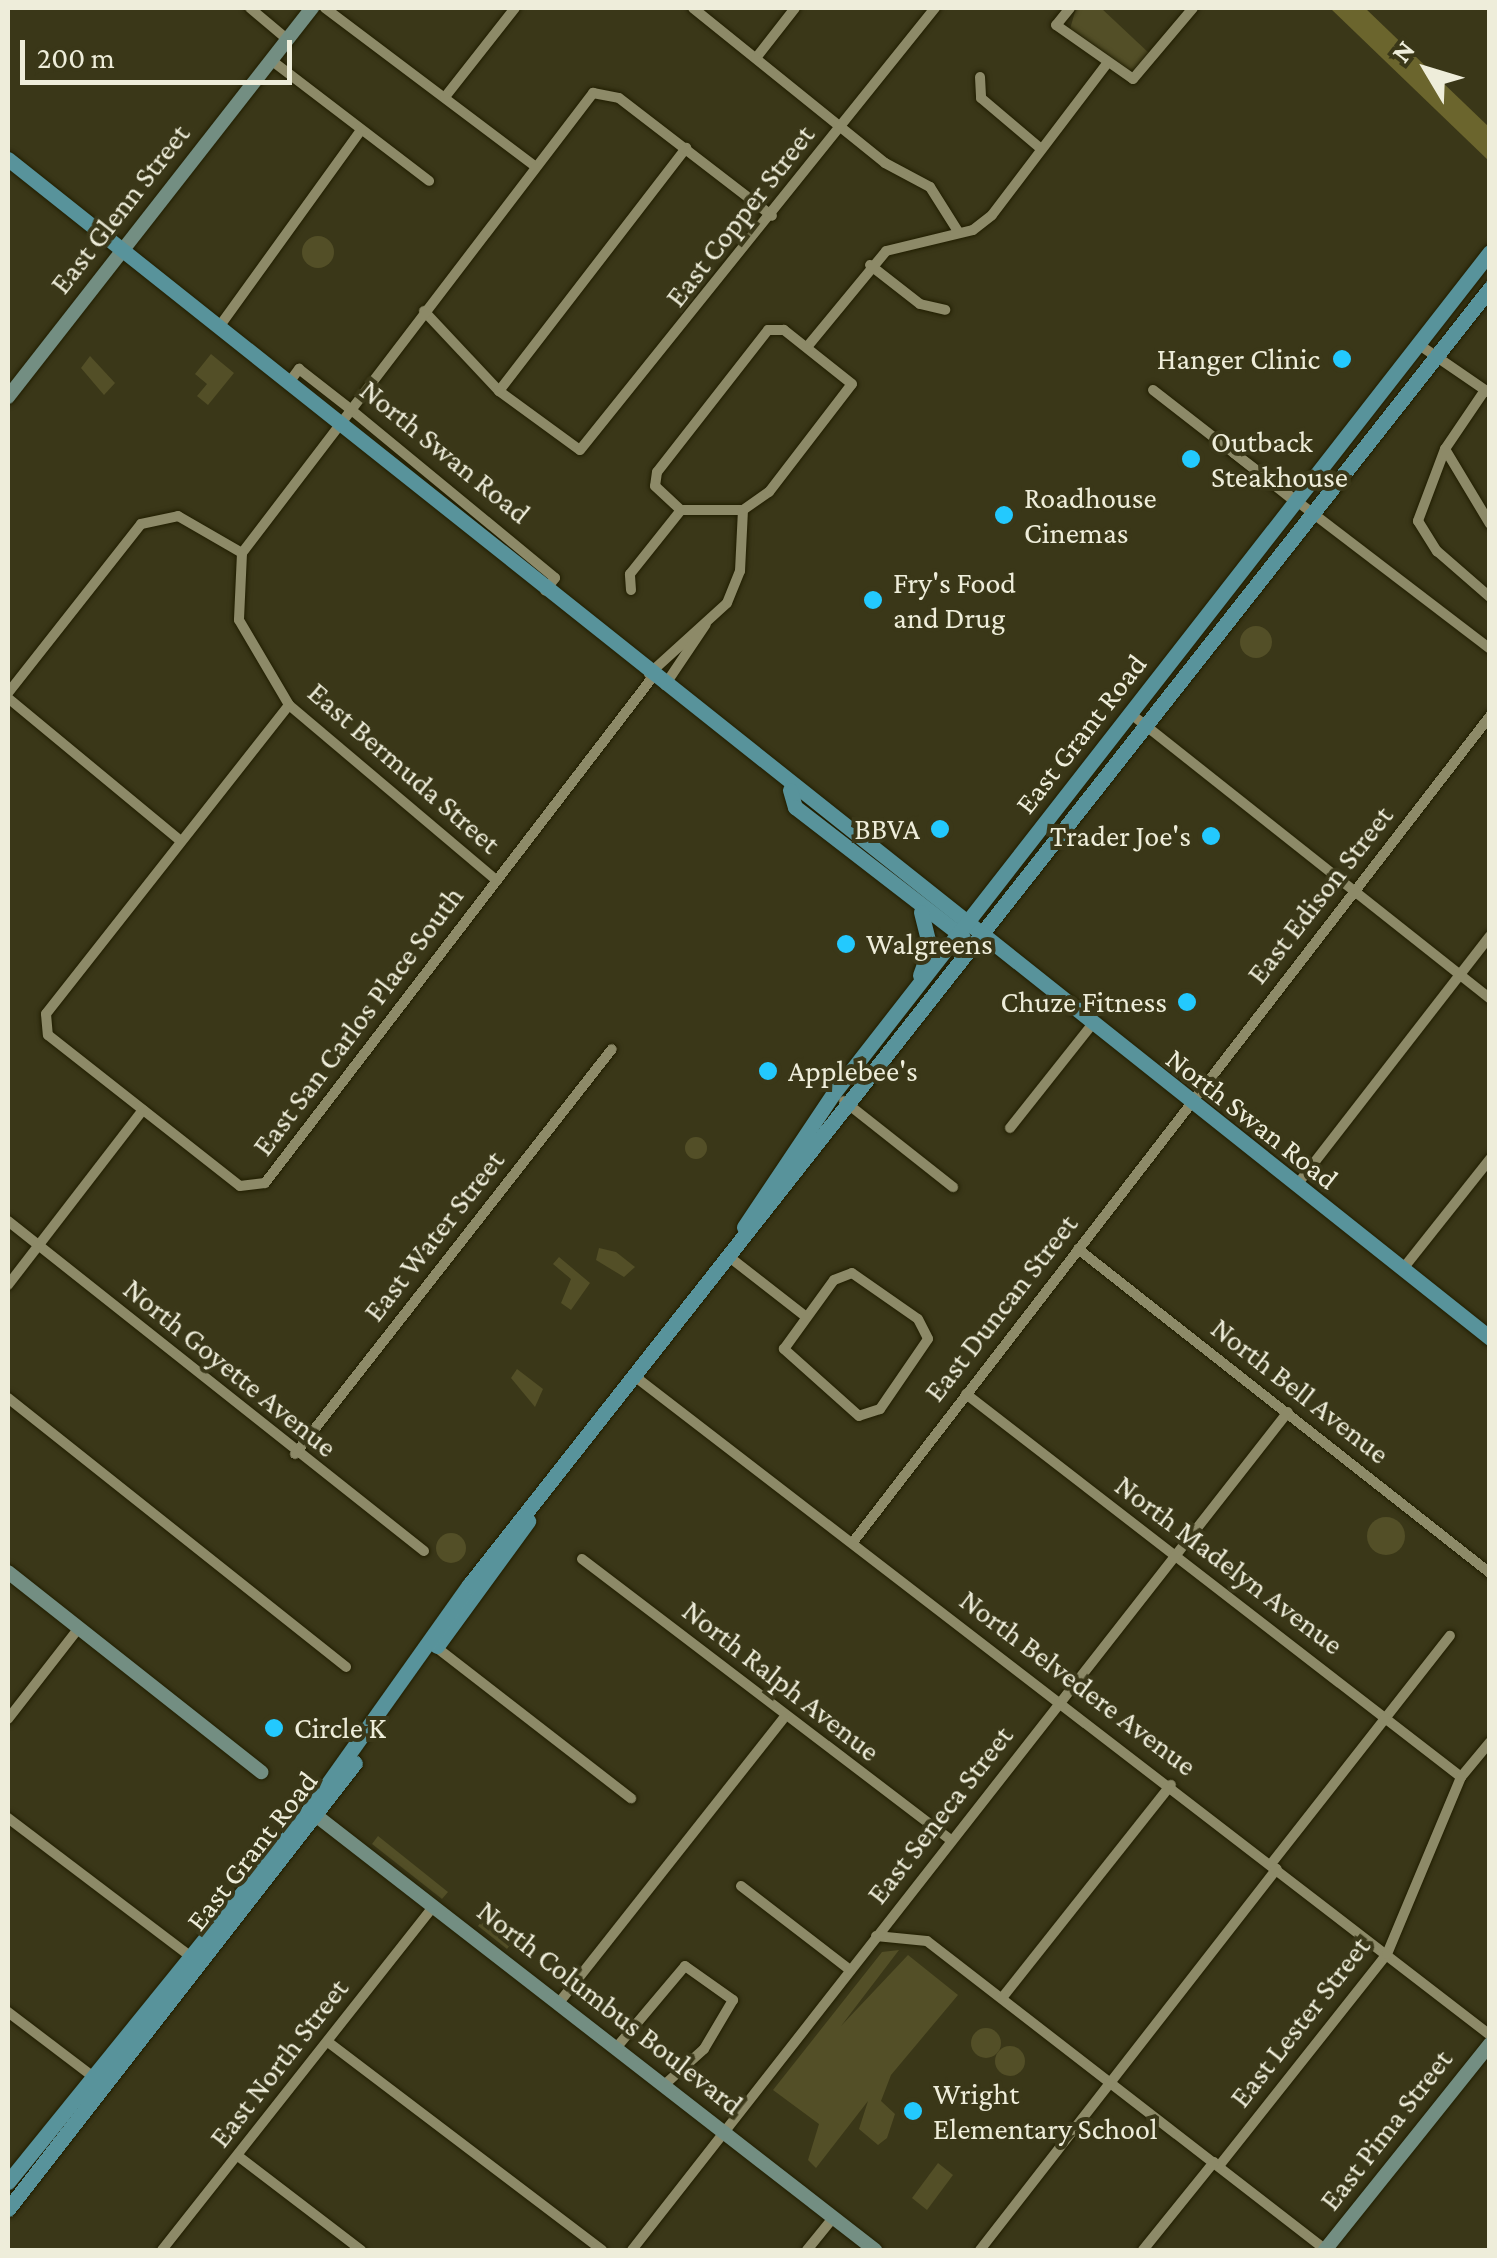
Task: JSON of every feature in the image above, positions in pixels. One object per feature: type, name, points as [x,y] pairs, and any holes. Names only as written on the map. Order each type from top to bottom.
[{"type":"main road","name":"North Swan Road","points":[[8,159],[790,790],[794,807],[958,936],[982,941]]},
{"type":"main road","name":"East Grant Road","points":[[728,1256],[833,1094],[1490,252]]},
{"type":"main road","name":"East Grant Road","points":[[8,2209],[314,1814],[634,1376],[852,1107],[1490,288]]},
{"type":"main road","name":"North Swan Road","points":[[790,790],[803,790],[970,920],[982,941],[1490,1338]]},
{"type":"main road","points":[[911,996],[930,948],[916,904]]},
{"type":"main road","name":"East Grant Road","points":[[8,2182],[186,1953],[314,1814],[469,1585],[528,1521]]},
{"type":"street","points":[[250,8],[287,39]]},
{"type":"street","name":"East Glenn Street","points":[[8,398],[312,8]]},
{"type":"street","points":[[325,8],[536,167]]},
{"type":"street","points":[[446,97],[514,8]]},
{"type":"street","points":[[693,8],[842,128],[930,187],[959,233]]},
{"type":"street","points":[[756,58],[795,8]]},
{"type":"street","name":"East Copper Street","points":[[499,391],[580,455],[934,8]]},
{"type":"street","points":[[1070,8],[1056,25],[1106,65],[1140,76],[1193,8]]},
{"type":"street","points":[[271,60],[429,181]]},
{"type":"street","points":[[807,347],[870,264],[886,250],[959,233],[992,215],[1106,65]]},
{"type":"street","points":[[980,77],[981,98],[1040,148]]},
{"type":"street","points":[[180,841],[8,696],[141,524],[178,516],[242,553],[336,424],[599,88],[686,148],[772,216]]},
{"type":"street","points":[[220,327],[361,130]]},
{"type":"street","points":[[424,312],[499,391],[686,148]]},
{"type":"street","points":[[870,264],[920,304],[945,310]]},
{"type":"street","points":[[768,330],[807,347],[852,384],[769,492],[743,510],[680,510],[654,482],[670,454],[768,330]]},
{"type":"street","points":[[1418,344],[1487,391],[1446,448],[1418,521],[1437,552],[1490,597]]},
{"type":"street","name":"North Swan Road","points":[[288,384],[300,370],[349,408],[555,578],[544,592]]},
{"type":"street","points":[[1153,390],[1490,649]]},
{"type":"street","points":[[1446,448],[1490,524]]},
{"type":"street","points":[[631,590],[630,574],[680,510]]},
{"type":"street","points":[[654,680],[736,586],[743,510]]},
{"type":"street","name":"East Bermuda Street","points":[[242,553],[240,620],[289,705],[497,880]]},
{"type":"street","points":[[654,680],[706,624]]},
{"type":"street","name":"East San Carlos Place South","points":[[143,1110],[240,1186],[265,1183],[654,680]]},
{"type":"street","points":[[8,1286],[143,1110],[48,1035],[46,1014],[289,705]]},
{"type":"street","points":[[1132,714],[1490,998]]},
{"type":"street","name":"East Edison Street","points":[[1190,1106],[1490,716]]},
{"type":"street","points":[[1296,1187],[1490,936]]},
{"type":"street","points":[[1010,1128],[1090,1027]]},
{"type":"street","name":"East Water Street","points":[[295,1454],[612,1049]]},
{"type":"street","points":[[833,1094],[953,1187]]},
{"type":"street","name":"East Duncan Street","points":[[854,1542],[1190,1106]]},
{"type":"street","points":[[1402,1271],[1490,1159]]},
{"type":"street","name":"North Goyette Avenue","points":[[8,1221],[295,1454],[424,1551]]},
{"type":"street","name":"North Bell Avenue","points":[[1078,1250],[1490,1573]]},
{"type":"street","points":[[728,1256],[805,1316]]},
{"type":"street","points":[[852,1273],[918,1318],[928,1339],[880,1408],[859,1416],[786,1356],[786,1338],[805,1316],[852,1273]]},
{"type":"street","name":"North Belvedere Avenue","points":[[634,1376],[1490,2035]]},
{"type":"street","name":"North Madelyn Avenue","points":[[966,1394],[1461,1777]]},
{"type":"street","points":[[8,1398],[346,1667]]},
{"type":"street","name":"East Seneca Street","points":[[632,2250],[1288,1412]]},
{"type":"street","name":"North Ralph Avenue","points":[[582,1559],[783,1719],[952,1840]]},
{"type":"street","points":[[8,1572],[261,1772]]},
{"type":"street","points":[[8,1719],[78,1629]]},
{"type":"street","points":[[980,2250],[1112,2083],[1450,1636]]},
{"type":"street","points":[[436,1647],[631,1798]]},
{"type":"street","points":[[558,2004],[783,1719]]},
{"type":"street","name":"East Lester Street","points":[[1144,2250],[1387,1954],[1461,1777],[1490,1742]]},
{"type":"street","points":[[1002,1998],[1170,1785]]},
{"type":"street","name":"North Columbus Boulevard","points":[[314,1814],[876,2250]]},
{"type":"street","points":[[8,1818],[186,1953]]},
{"type":"street","points":[[741,1886],[850,1970]]},
{"type":"street","name":"East North Street","points":[[162,2250],[434,1906]]},
{"type":"street","points":[[876,1936],[927,1941],[1325,2250]]},
{"type":"street","points":[[616,2048],[685,1966],[732,2000],[704,2049],[663,2086]]},
{"type":"street","points":[[8,2012],[91,2075]]},
{"type":"street","points":[[328,2042],[602,2250]]},
{"type":"street","name":"East Pima Street","points":[[1325,2250],[1490,2044]]},
{"type":"street","points":[[238,2156],[361,2250]]},
{"type":"street","points":[[807,2250],[833,2218]]},
{"type":"shaded area","points":[[1076,8],[1101,8],[1150,54],[1131,73],[1070,29]]},
{"type":"shaded area","points":[[1330,8],[1365,8],[1489,127],[1489,161]]},
{"type":"shaded area","points":[[318,236],[329,241],[334,252],[329,263],[318,268],[307,263],[302,252],[307,241]]},
{"type":"shaded area","points":[[211,354],[234,373],[208,405],[197,396],[207,384],[195,374]]},
{"type":"shaded area","points":[[90,356],[115,383],[104,395],[81,368]]},
{"type":"shaded area","points":[[1256,626],[1267,631],[1272,642],[1267,653],[1256,658],[1245,653],[1240,642],[1245,631]]},
{"type":"shaded area","points":[[696,1137],[704,1140],[704,1156],[696,1159],[688,1156],[685,1148],[688,1140]]},
{"type":"shaded area","points":[[599,1248],[616,1252],[635,1267],[624,1277],[596,1260]]},
{"type":"shaded area","points":[[559,1257],[590,1283],[571,1310],[561,1303],[571,1279],[553,1264]]},
{"type":"shaded area","points":[[517,1369],[543,1389],[535,1407],[511,1378]]},
{"type":"shaded area","points":[[1386,1517],[1400,1522],[1405,1536],[1400,1550],[1386,1555],[1372,1550],[1367,1536],[1372,1522]]},
{"type":"shaded area","points":[[451,1533],[461,1538],[466,1548],[461,1558],[451,1563],[441,1558],[436,1548],[441,1538]]},
{"type":"shaded area","points":[[378,1836],[448,1892],[442,1899],[372,1844]]},
{"type":"shaded area","points":[[484,1918],[513,1941],[507,1949],[478,1926]]},
{"type":"shaded area","points":[[899,1950],[841,2026],[908,1955],[958,1995],[891,2075],[881,2101],[895,2114],[887,2138],[878,2145],[859,2129],[868,2101],[816,2168],[808,2160],[819,2124],[773,2090],[882,1952]]},
{"type":"shaded area","points":[[986,2028],[997,2032],[1001,2043],[997,2054],[986,2058],[975,2054],[971,2043],[975,2032]]},
{"type":"shaded area","points":[[1010,2046],[1021,2050],[1025,2061],[1021,2072],[1010,2076],[999,2072],[995,2061],[999,2050]]},
{"type":"shaded area","points":[[938,2163],[953,2175],[927,2210],[912,2198]]},
{"type":"place","name":"Hanger Clinic","points":[[1342,359]]},
{"type":"place","name":"Outback Steakhouse","points":[[1191,459]]},
{"type":"place","name":"Roadhouse Cinemas","points":[[1004,515]]},
{"type":"place","name":"Fry's Food and Drug","points":[[873,600]]},
{"type":"place","name":"BBVA","points":[[940,829]]},
{"type":"place","name":"Trader Joe's","points":[[1211,836]]},
{"type":"place","name":"Walgreens","points":[[846,944]]},
{"type":"place","name":"Chuze Fitness","points":[[1187,1002]]},
{"type":"place","name":"Applebee's","points":[[768,1071]]},
{"type":"place","name":"Circle K","points":[[274,1728]]},
{"type":"place","name":"Wright Elementary School","points":[[913,2111]]}]
